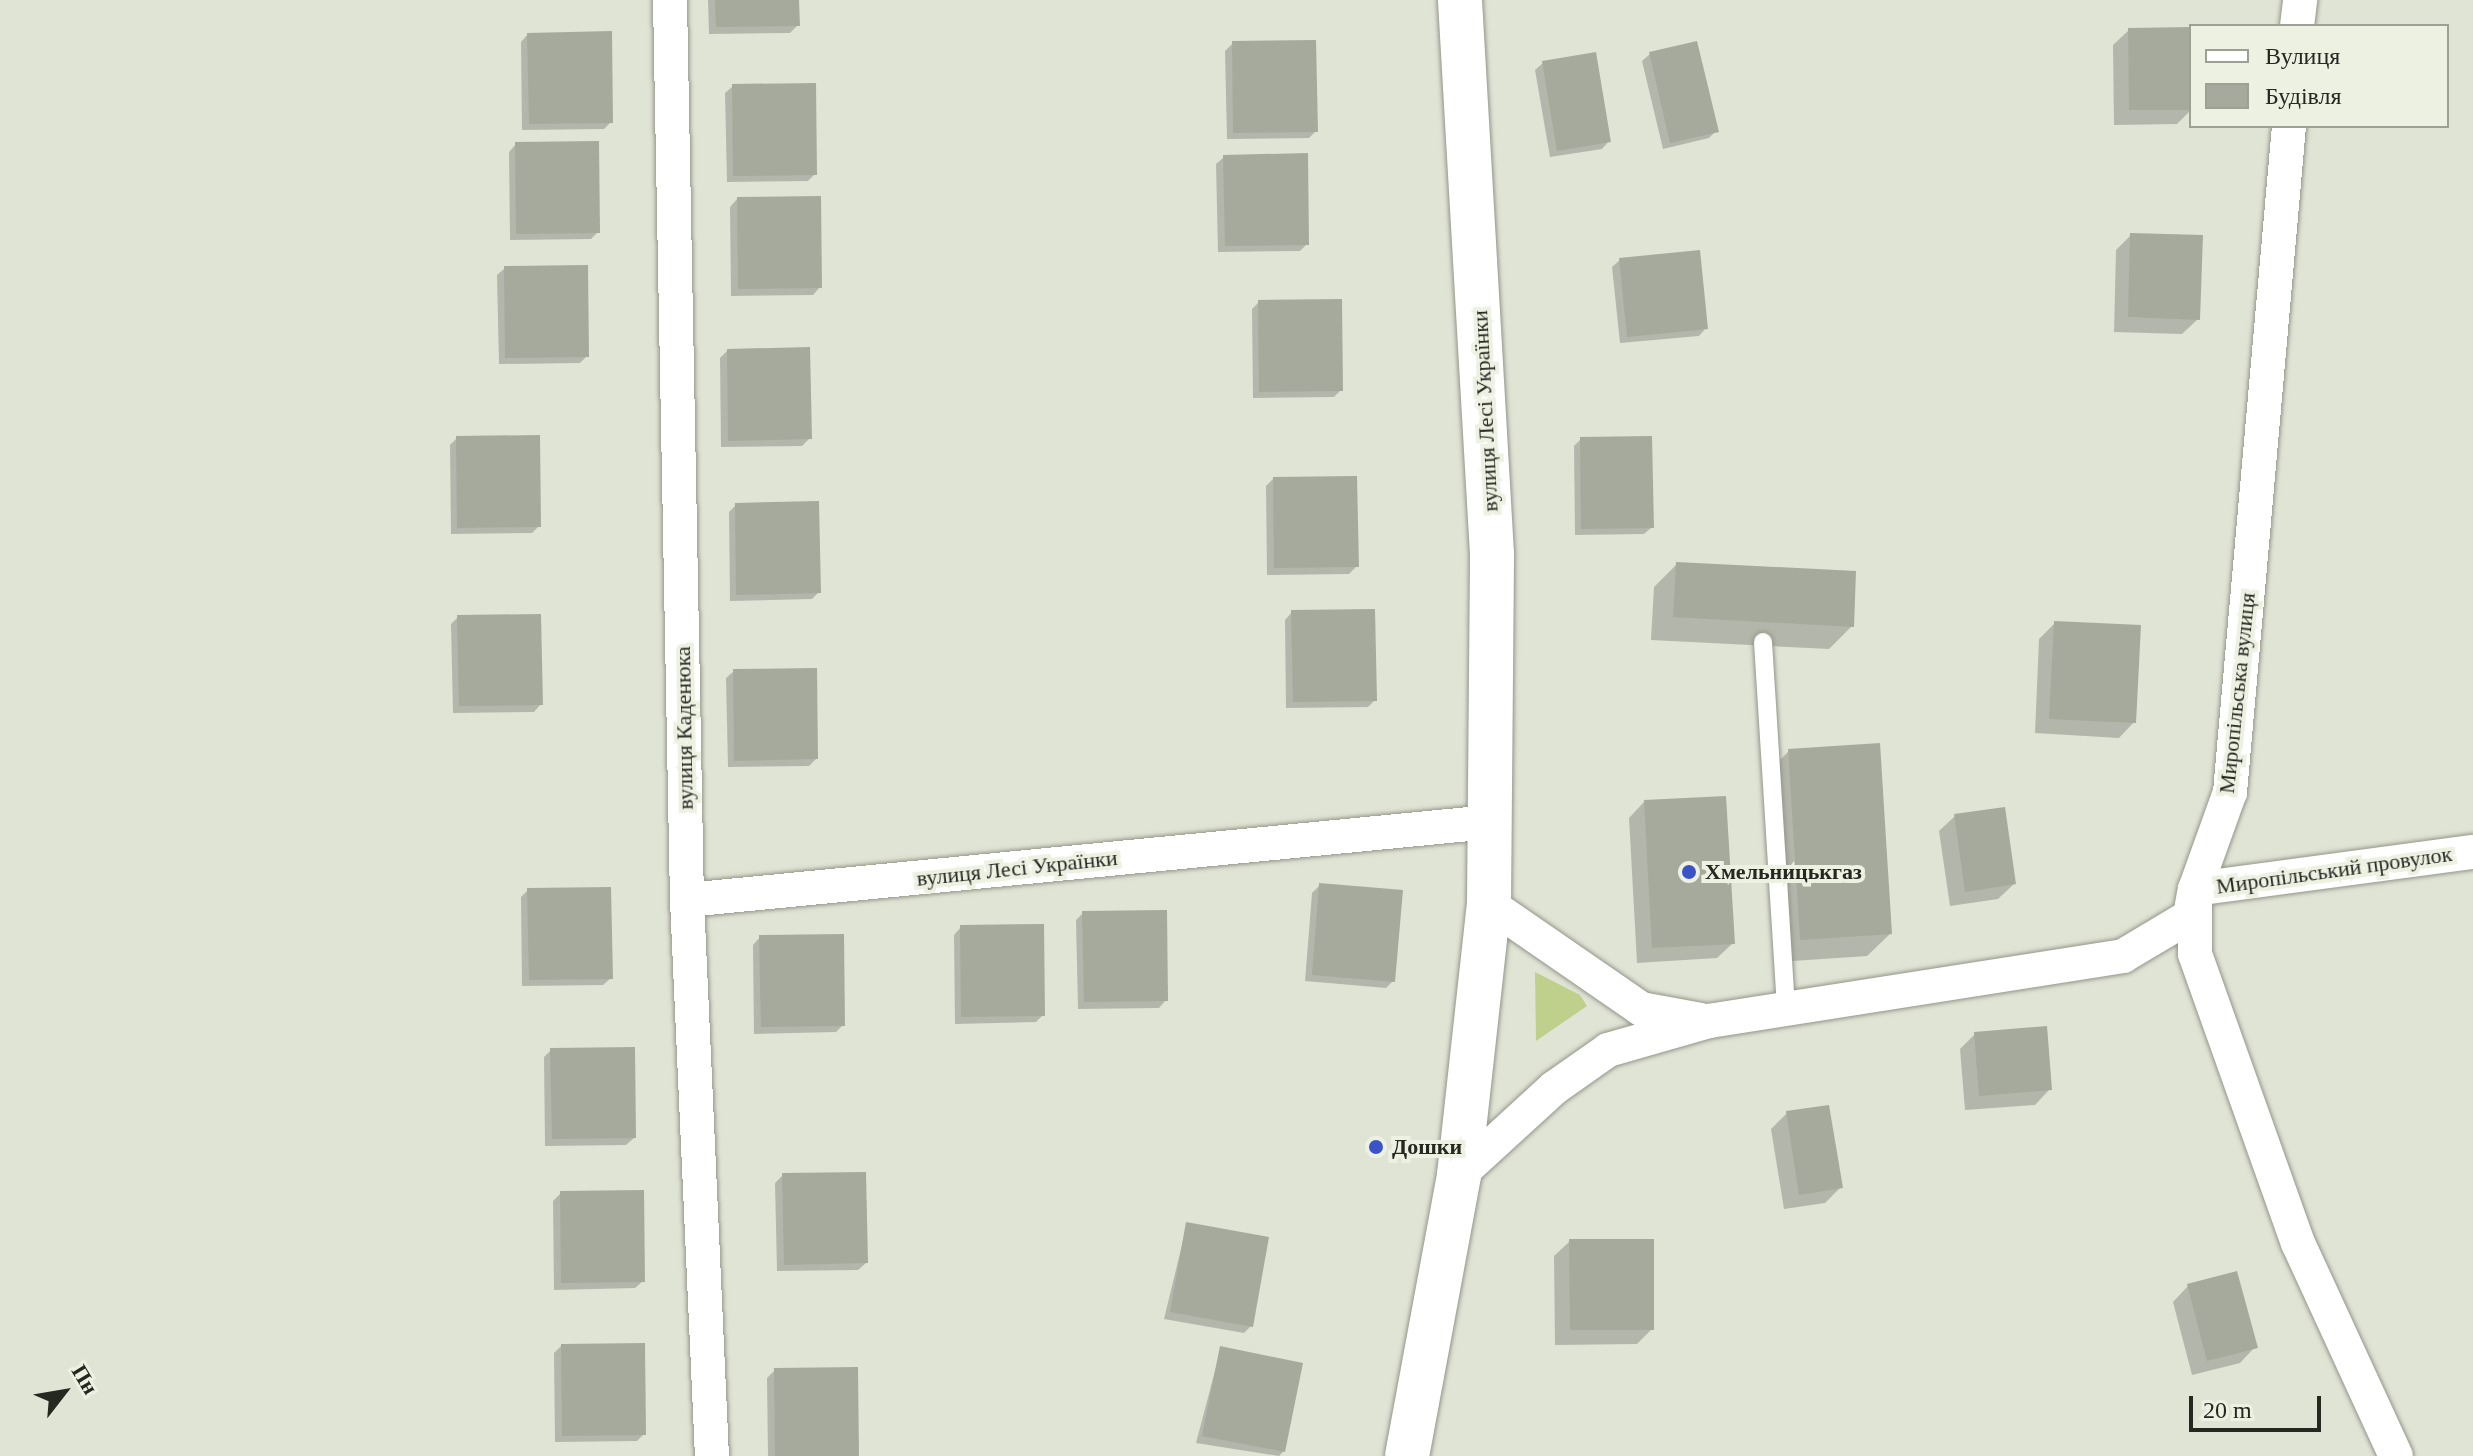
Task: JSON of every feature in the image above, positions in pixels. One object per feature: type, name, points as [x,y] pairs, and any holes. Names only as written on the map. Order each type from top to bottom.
[{"type":"main road","name":"вулиця Лесі Українки","points":[[1407,1456],[1459,1175],[1489,904],[1492,554],[1460,0]]},
{"type":"street","name":"вулиця Каденюка","points":[[670,0],[687,900],[712,1456]]},
{"type":"street","points":[[2297,24],[2300,0]]},
{"type":"street","name":"Миропільська вулиця","points":[[2289,128],[2230,792],[2195,889],[2203,986],[2298,1243],[2396,1456]]},
{"type":"street","name":"вулиця Лесі Українки","points":[[687,900],[1490,822]]},
{"type":"street","name":"Миропільський провулок","points":[[2195,889],[2473,852]]},
{"type":"street","points":[[1459,1175],[1554,1088],[1608,1050],[1709,1021],[2123,956],[2190,916],[2195,889]]},
{"type":"street","points":[[1489,904],[1641,1009],[1709,1021]]},
{"type":"lane","points":[[1763,642],[1786,1009]]},
{"type":"green space","points":[[1535,972],[1580,995],[1587,1006],[1536,1041]]},
{"type":"building","points":[[715,0],[799,0],[800,26],[716,27]]},
{"type":"building","points":[[2189,27],[2189,110],[2129,110],[2128,28]]},
{"type":"building","points":[[612,31],[613,123],[529,124],[527,33]]},
{"type":"building","points":[[1316,40],[1318,132],[1233,133],[1232,41]]},
{"type":"building","points":[[1697,41],[1719,132],[1670,143],[1649,52]]},
{"type":"building","points":[[1596,52],[1611,142],[1557,151],[1542,61]]},
{"type":"building","points":[[816,83],[817,175],[733,176],[732,84]]},
{"type":"building","points":[[599,141],[600,233],[516,234],[515,142]]},
{"type":"building","points":[[1308,153],[1309,245],[1225,246],[1223,155]]},
{"type":"building","points":[[821,196],[822,288],[738,289],[737,197]]},
{"type":"building","points":[[2130,233],[2203,235],[2200,320],[2128,317]]},
{"type":"building","points":[[1700,250],[1708,329],[1627,337],[1619,258]]},
{"type":"building","points":[[588,265],[589,357],[505,358],[504,266]]},
{"type":"building","points":[[1342,299],[1343,391],[1259,392],[1258,300]]},
{"type":"building","points":[[810,347],[812,439],[728,441],[727,349]]},
{"type":"building","points":[[540,435],[541,527],[457,528],[456,436]]},
{"type":"building","points":[[1652,436],[1654,528],[1581,529],[1580,437]]},
{"type":"building","points":[[1357,476],[1359,567],[1274,568],[1273,477]]},
{"type":"building","points":[[819,501],[821,593],[736,595],[735,503]]},
{"type":"building","points":[[1676,562],[1856,571],[1854,627],[1673,617]]},
{"type":"building","points":[[1375,609],[1377,701],[1293,702],[1291,610]]},
{"type":"building","points":[[541,614],[543,705],[459,706],[457,615]]},
{"type":"building","points":[[2054,621],[2141,625],[2136,723],[2049,719]]},
{"type":"building","points":[[817,668],[818,759],[734,761],[733,669]]},
{"type":"building","points":[[1880,743],[1892,934],[1800,940],[1788,749]]},
{"type":"building","name":"Хмельницькгаз","points":[[1726,796],[1735,944],[1652,948],[1644,800]]},
{"type":"building","points":[[2005,807],[2016,884],[1965,892],[1954,814]]},
{"type":"building","points":[[1319,883],[1403,890],[1395,982],[1312,975]]},
{"type":"building","points":[[611,887],[613,979],[529,980],[527,888]]},
{"type":"building","points":[[1167,910],[1168,1001],[1084,1002],[1082,911]]},
{"type":"building","points":[[1044,924],[1045,1016],[961,1017],[960,925]]},
{"type":"building","points":[[844,934],[845,1026],[761,1027],[759,935]]},
{"type":"building","points":[[2047,1026],[2052,1090],[1979,1096],[1974,1032]]},
{"type":"building","points":[[635,1047],[636,1138],[552,1139],[550,1048]]},
{"type":"building","points":[[1829,1105],[1843,1188],[1799,1195],[1786,1111]]},
{"type":"building","points":[[866,1172],[868,1263],[784,1265],[782,1173]]},
{"type":"building","points":[[644,1190],[645,1282],[561,1283],[560,1191]]},
{"type":"building","points":[[1186,1222],[1269,1237],[1253,1327],[1170,1312]]},
{"type":"building","points":[[1569,1239],[1654,1239],[1654,1330],[1570,1330]]},
{"type":"building","points":[[2237,1271],[2258,1348],[2207,1361],[2187,1284]]},
{"type":"building","points":[[645,1343],[646,1435],[562,1436],[561,1344]]},
{"type":"building","points":[[1220,1346],[1303,1363],[1285,1452],[1202,1436]]},
{"type":"building","points":[[858,1367],[859,1456],[775,1456],[774,1368]]},
{"type":"place","name":"Хмельницькгаз","points":[[1689,872]]},
{"type":"place","name":"Дошки","points":[[1376,1147]]}]
